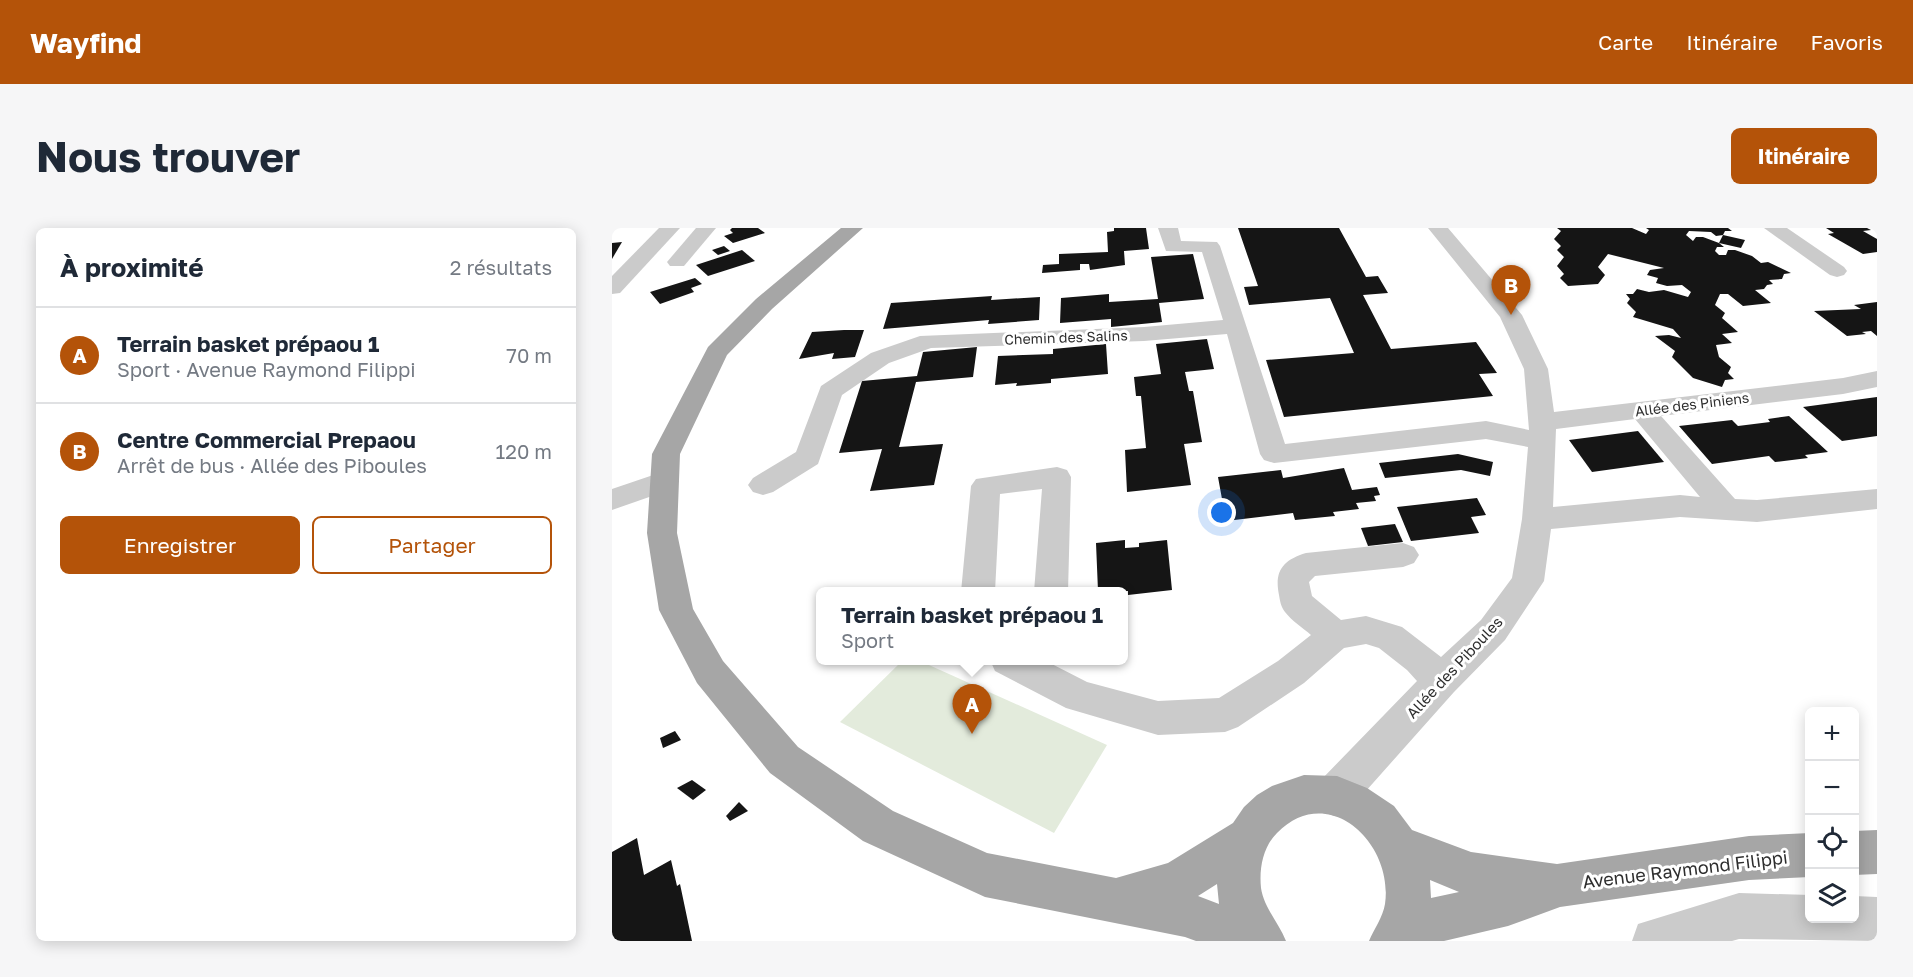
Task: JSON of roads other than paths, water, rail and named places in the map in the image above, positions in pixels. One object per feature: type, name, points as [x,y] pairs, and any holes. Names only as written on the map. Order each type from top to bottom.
[{"type":"main road","points":[[854,228],[764,304],[716,351],[666,454],[662,533],[676,610],[710,672],[784,760],[878,826],[986,875],[1185,914],[1256,941]]},
{"type":"main road","points":[[1263,941],[1249,921],[1242,904],[1238,869],[1242,848],[1258,821],[1281,803],[1305,795],[1334,796],[1365,808],[1389,830],[1400,848],[1410,885],[1408,910],[1396,935]]},
{"type":"main road","points":[[1113,901],[1177,883],[1249,838]]},
{"type":"main road","name":"Avenue Raymond Filippi","points":[[1400,848],[1471,874],[1560,885]]},
{"type":"main road","points":[[1859,853],[1877,852]]},
{"type":"main road","name":"Avenue Raymond Filippi","points":[[1396,935],[1508,903],[1560,885],[1749,858],[1805,855]]},
{"type":"street","points":[[612,288],[670,228]]},
{"type":"street","points":[[677,262],[706,228]]},
{"type":"street","points":[[1168,228],[1173,247],[1210,246],[1236,326]]},
{"type":"street","name":"Allée des Piboules","points":[[1334,796],[1441,681],[1493,630],[1528,581],[1538,519],[1542,431],[1536,369],[1511,315],[1438,228]]},
{"type":"street","points":[[1774,228],[1837,271]]},
{"type":"street","name":"Allée des Piniens","points":[[1236,326],[1274,454],[1486,430],[1542,431],[1641,410],[1843,386],[1877,379]]},
{"type":"street","name":"Chemin des Salins","points":[[763,485],[808,457],[830,391],[880,358],[928,341],[1144,334],[1236,326]]},
{"type":"street","points":[[1641,410],[1727,509]]},
{"type":"street","points":[[978,587],[986,486],[1057,477],[1051,587]]},
{"type":"street","points":[[612,500],[665,481]]},
{"type":"street","points":[[1538,519],[1680,506],[1757,511],[1877,499]]},
{"type":"street","points":[[1335,635],[1297,603],[1292,578],[1306,565],[1403,555]]},
{"type":"street","points":[[1021,665],[1079,696],[1158,718],[1225,715],[1291,672],[1335,635],[1366,630],[1390,637],[1420,659],[1441,681]]},
{"type":"street","points":[[1655,941],[1738,916],[1805,918]]},
{"type":"street","points":[[1859,919],[1877,920]]},
{"type":"place","name":"Centre Commercial Prepaou","points":[[1511,315]]},
{"type":"place","name":"Terrain basket prépaou 1","points":[[972,734]]}]
